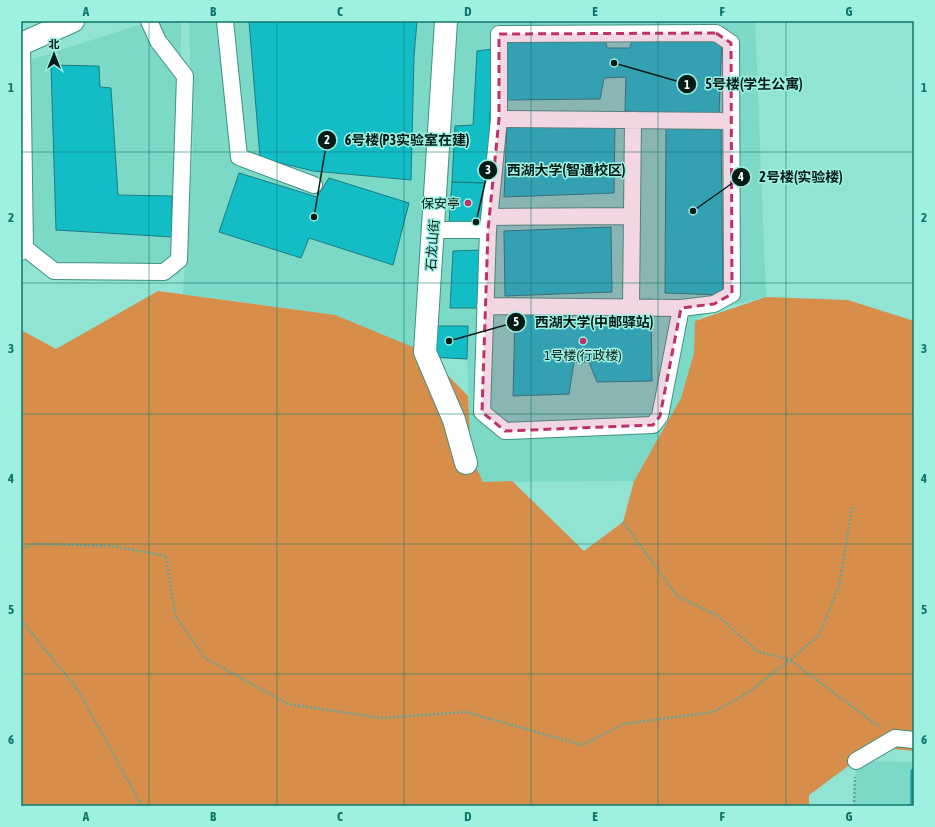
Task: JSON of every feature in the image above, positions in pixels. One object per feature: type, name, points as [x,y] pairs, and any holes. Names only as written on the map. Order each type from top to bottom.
[{"type":"street","points":[[73,21],[22,44],[23,250],[54,271],[164,272],[180,260],[185,76],[158,42],[149,21]]},
{"type":"street","points":[[225,21],[239,157],[314,186]]},
{"type":"street","name":"石龙山街","points":[[446,21],[426,352],[454,420],[466,463]]},
{"type":"street","points":[[485,306],[682,308],[714,304],[732,294],[731,43],[716,33],[499,34],[499,119],[489,224],[485,306],[482,412],[505,432],[654,425],[660,416],[682,308]]},
{"type":"street","points":[[499,119],[731,121]]},
{"type":"street","points":[[631,308],[633,120]]},
{"type":"street","points":[[433,230],[489,224],[632,216]]},
{"type":"street","points":[[856,761],[895,738],[914,740]]},
{"type":"path","points":[[21,549],[34,544],[112,546],[166,556],[176,617],[205,658],[288,704],[382,718],[466,712],[582,746],[624,724],[713,712],[746,694],[790,660],[819,634],[839,586],[852,507]]},
{"type":"path","points":[[623,522],[677,596],[718,616],[757,651],[790,660],[895,738]]},
{"type":"path","points":[[21,620],[78,690],[142,806]]},
{"type":"path","points":[[854,806],[856,761]]},
{"type":"highlighted area","points":[[716,33],[731,43],[732,294],[714,304],[681,308],[660,416],[653,425],[505,431],[482,412],[488,230],[499,119],[499,34]]},
{"type":"shaded area","points":[[151,21],[181,21],[179,275],[57,279],[30,265],[30,60]]},
{"type":"shaded area","points":[[189,21],[755,21],[766,297],[712,310],[695,321],[694,353],[681,398],[634,481],[483,482],[471,456],[467,359],[429,357],[335,315],[183,294],[193,150]]},
{"type":"shaded area","points":[[158,291],[335,315],[425,352],[468,396],[471,456],[483,482],[512,481],[584,551],[623,522],[634,481],[681,398],[694,353],[695,321],[766,297],[848,300],[914,321],[914,751],[874,747],[809,795],[809,806],[21,806],[21,330],[56,349]]},
{"type":"shaded area","points":[[856,761],[914,762],[914,806],[854,806]]},
{"type":"building","points":[[249,21],[417,21],[414,56],[411,180],[313,171],[260,158]]},
{"type":"building","points":[[507,30],[603,31],[607,48],[630,48],[633,36],[722,37],[719,115],[625,111],[626,77],[604,78],[600,99],[506,100]]},
{"type":"building","points":[[493,49],[487,183],[452,182],[455,126],[473,125],[477,51]]},
{"type":"building","points":[[51,65],[99,66],[100,87],[111,88],[118,195],[172,196],[172,237],[56,230]]},
{"type":"building","points":[[615,124],[614,193],[504,197],[507,125]]},
{"type":"building","points":[[721,127],[723,295],[665,293],[666,128]]},
{"type":"building","points":[[239,173],[317,197],[329,178],[409,203],[393,265],[309,238],[301,258],[219,232]]},
{"type":"building","name":"保安亭","points":[[452,182],[487,183],[484,225],[449,223]]},
{"type":"building","points":[[611,227],[612,292],[505,296],[504,231]]},
{"type":"building","points":[[480,250],[477,308],[450,308],[453,251]]},
{"type":"building","name":"1号楼(行政楼)","points":[[651,299],[652,381],[597,382],[589,362],[574,362],[569,394],[513,396],[515,315],[569,308],[573,319],[601,318],[601,302]]},
{"type":"building","points":[[431,326],[468,326],[467,359],[429,357]]},
{"type":"building","points":[[911,770],[914,770],[914,805],[911,805]]},
{"type":"place","name":"5号楼(学生公寓)","points":[[614,63]]},
{"type":"place","name":"保安亭","points":[[468,203]]},
{"type":"place","name":"2号楼(实验楼)","points":[[693,211]]},
{"type":"place","name":"6号楼(P3实验室在建)","points":[[314,217]]},
{"type":"place","name":"西湖大学(智通校区)","points":[[476,222]]},
{"type":"place","name":"西湖大学(中邮驿站)","points":[[449,341]]},
{"type":"place","name":"1号楼(行政楼)","points":[[583,341]]}]
